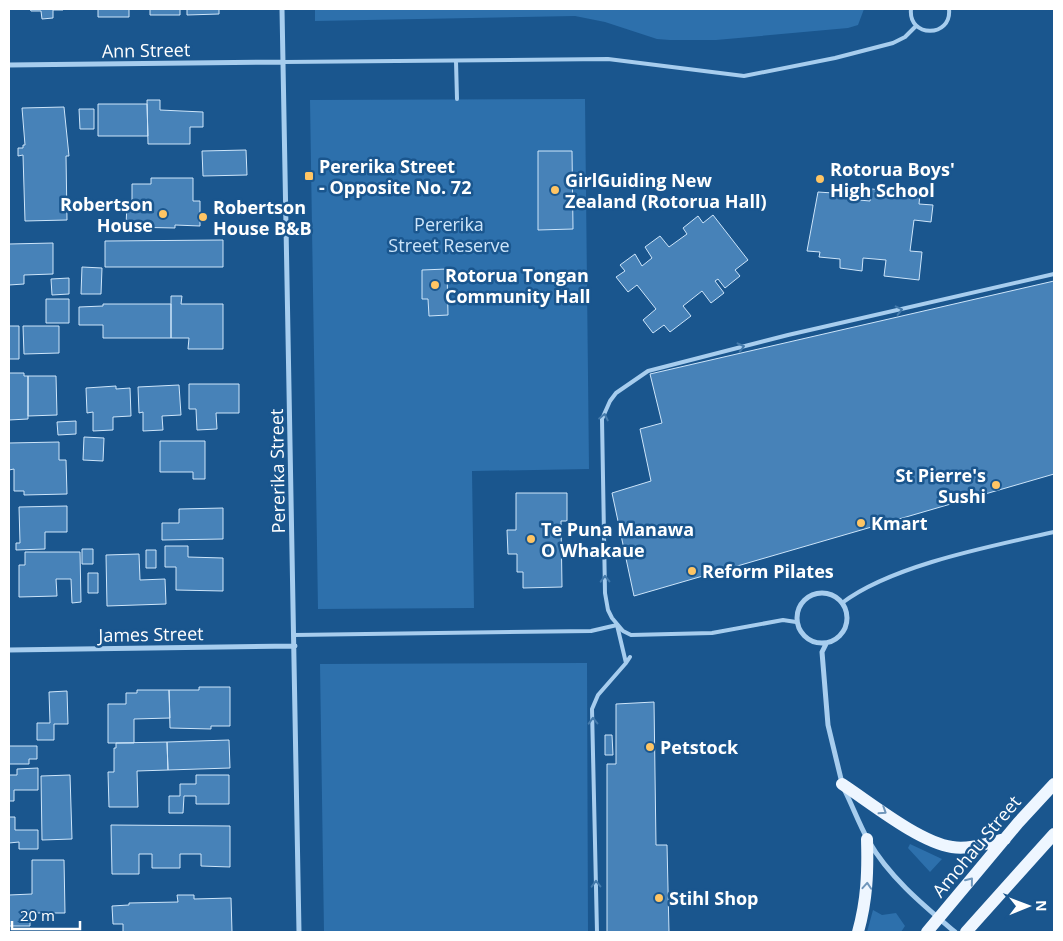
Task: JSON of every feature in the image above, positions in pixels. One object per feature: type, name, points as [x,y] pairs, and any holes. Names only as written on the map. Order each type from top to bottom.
[{"type":"main road","points":[[842,784],[915,832],[952,848],[973,846],[1005,839]]},
{"type":"main road","name":"Amohau Street","points":[[927,932],[1054,784]]},
{"type":"main road","points":[[966,932],[1054,834]]},
{"type":"main road","points":[[858,932],[866,904],[868,884],[867,839]]},
{"type":"street","name":"Pererika Street","points":[[282,9],[299,932]]},
{"type":"street","name":"Ann Street","points":[[9,65],[283,62]]},
{"type":"street","points":[[828,594],[842,603],[848,619],[841,636],[826,644],[817,644],[803,636],[796,622],[800,605],[812,595],[828,594]]},
{"type":"street","points":[[826,644],[822,652],[828,725],[842,784],[867,839],[883,861],[906,888],[955,932]]},
{"type":"street","name":"James Street","points":[[9,650],[294,646]]},
{"type":"lane","points":[[911,9],[916,26],[928,32],[941,29],[949,18],[949,9]]},
{"type":"lane","points":[[283,62],[608,59],[744,76],[835,58],[893,43],[905,37],[916,26]]},
{"type":"lane","points":[[456,60],[457,99]]},
{"type":"lane","points":[[626,664],[617,625],[608,610],[605,593],[602,419],[610,401],[623,387],[648,371],[788,335],[1054,274]]},
{"type":"lane","points":[[842,603],[860,589],[918,567],[1054,532]]},
{"type":"lane","points":[[294,635],[591,630],[617,625],[631,634],[712,632],[783,620],[796,622]]},
{"type":"lane","points":[[597,932],[593,703],[630,657]]},
{"type":"green space","points":[[315,9],[864,9],[858,25],[848,28],[716,40],[670,40],[657,39],[605,22],[575,16],[315,21]]},
{"type":"green space","name":"Pererika Street Reserve","points":[[585,99],[589,469],[472,471],[474,608],[318,609],[310,100]]},
{"type":"green space","points":[[587,663],[588,932],[324,932],[320,664]]},
{"type":"green space","points":[[910,844],[942,859],[930,872],[908,848]]},
{"type":"green space","points":[[873,910],[882,915],[896,913],[905,926],[901,932],[867,932]]},
{"type":"building","points":[[30,9],[63,10],[53,10],[53,18],[42,19],[41,11],[31,11]]},
{"type":"building","points":[[98,9],[129,9],[129,17],[98,17]]},
{"type":"building","points":[[150,9],[180,9],[180,15],[150,15]]},
{"type":"building","points":[[187,9],[219,9],[219,14],[187,15]]},
{"type":"building","points":[[147,100],[160,100],[160,110],[203,112],[203,127],[190,127],[190,144],[148,144]]},
{"type":"building","points":[[98,104],[147,104],[148,136],[98,136]]},
{"type":"building","points":[[64,107],[69,156],[66,156],[67,220],[25,221],[23,155],[18,156],[18,148],[23,148],[23,145],[25,145],[22,108]]},
{"type":"building","points":[[79,109],[94,109],[94,129],[80,129]]},
{"type":"building","points":[[246,150],[247,175],[203,176],[202,151]]},
{"type":"building","name":"GirlGuiding New Zealand (Rotorua Hall)","points":[[538,151],[572,151],[573,229],[538,230]]},
{"type":"building","name":"Robertson House","points":[[151,178],[193,178],[193,201],[200,201],[200,226],[175,225],[175,228],[126,227],[127,202],[132,202],[132,184],[151,184]]},
{"type":"building","points":[[834,185],[850,187],[848,199],[870,201],[872,189],[920,194],[919,204],[933,205],[931,222],[914,220],[910,251],[922,252],[919,280],[884,276],[886,260],[863,258],[862,271],[840,268],[840,259],[819,257],[820,252],[807,251],[818,192],[833,193]]},
{"type":"building","points":[[713,215],[748,260],[735,270],[740,276],[725,288],[718,279],[715,281],[724,293],[711,303],[702,291],[683,306],[691,316],[670,332],[664,325],[653,333],[643,320],[656,309],[637,285],[628,292],[616,277],[625,271],[620,265],[635,254],[642,266],[652,258],[645,247],[660,236],[669,247],[687,234],[683,228],[698,216],[703,223]]},
{"type":"building","points":[[223,240],[223,267],[105,267],[105,241]]},
{"type":"building","points":[[53,243],[53,274],[24,275],[24,284],[9,285],[9,244]]},
{"type":"building","points":[[82,267],[102,268],[101,294],[81,294]]},
{"type":"building","name":"Rotorua Tongan Community Hall","points":[[447,269],[448,315],[429,316],[428,299],[422,299],[422,270]]},
{"type":"building","points":[[69,278],[69,294],[52,295],[51,279]]},
{"type":"building","points":[[1054,281],[1054,474],[634,596],[612,493],[651,481],[640,429],[662,423],[650,374]]},
{"type":"building","points":[[171,296],[182,296],[181,304],[223,304],[223,349],[188,349],[189,338],[171,338]]},
{"type":"building","points":[[46,299],[69,299],[69,323],[46,323]]},
{"type":"building","points":[[103,304],[171,304],[171,338],[103,338],[103,325],[79,325],[79,307],[103,306]]},
{"type":"building","points":[[9,326],[19,326],[19,359],[9,359]]},
{"type":"building","points":[[23,326],[59,326],[59,353],[24,354]]},
{"type":"building","points":[[9,373],[24,373],[24,376],[28,376],[28,419],[9,420]]},
{"type":"building","points":[[28,376],[56,376],[57,415],[28,416]]},
{"type":"building","points":[[189,384],[239,384],[239,413],[216,413],[217,429],[197,430],[196,409],[189,409]]},
{"type":"building","points":[[179,385],[181,415],[162,416],[163,430],[143,431],[143,412],[139,413],[138,387]]},
{"type":"building","points":[[116,386],[116,389],[130,388],[131,416],[113,417],[113,430],[93,431],[93,412],[87,413],[86,388]]},
{"type":"building","points":[[76,421],[76,434],[58,435],[57,422]]},
{"type":"building","points":[[84,437],[104,438],[103,461],[83,460]]},
{"type":"building","points":[[160,441],[205,441],[205,479],[193,479],[193,472],[160,472]]},
{"type":"building","points":[[59,442],[59,460],[66,460],[67,494],[24,495],[24,491],[14,491],[14,469],[9,470],[9,443]]},
{"type":"building","points":[[516,493],[567,493],[567,521],[561,521],[562,587],[523,588],[523,572],[517,572],[517,554],[508,554],[507,530],[516,530]]},
{"type":"building","points":[[67,506],[67,532],[45,532],[45,549],[16,550],[16,543],[20,543],[19,507]]},
{"type":"building","points":[[223,508],[223,539],[162,540],[162,523],[179,523],[179,509]]},
{"type":"building","points":[[165,546],[188,546],[188,557],[223,558],[223,591],[176,590],[176,567],[165,567]]},
{"type":"building","points":[[82,549],[93,549],[93,564],[82,564]]},
{"type":"building","points":[[146,550],[156,550],[156,568],[146,568]]},
{"type":"building","points":[[25,552],[80,552],[81,602],[72,603],[71,579],[56,579],[57,596],[19,597],[19,565],[25,565]]},
{"type":"building","points":[[139,554],[140,580],[165,579],[166,604],[107,606],[106,555]]},
{"type":"building","points":[[88,573],[98,573],[98,593],[88,593]]},
{"type":"building","points":[[199,687],[230,687],[230,726],[211,726],[211,729],[170,728],[169,690],[199,690]]},
{"type":"building","points":[[137,690],[169,690],[170,718],[134,719],[134,743],[108,743],[108,704],[126,704],[126,693],[137,693]]},
{"type":"building","points":[[67,691],[68,724],[54,724],[54,740],[37,740],[37,723],[50,723],[49,692]]},
{"type":"building","points":[[654,702],[656,845],[667,845],[669,932],[607,932],[607,764],[616,764],[616,704]]},
{"type":"building","points":[[605,735],[612,735],[613,755],[605,755]]},
{"type":"building","points":[[229,740],[230,768],[168,770],[167,742]]},
{"type":"building","points":[[167,742],[168,770],[137,771],[138,807],[109,807],[108,772],[114,772],[114,748],[116,748],[116,743]]},
{"type":"building","points":[[9,746],[37,746],[37,759],[29,759],[29,764],[9,764]]},
{"type":"building","points":[[38,768],[38,790],[14,790],[14,801],[9,801],[9,775],[17,775],[17,769]]},
{"type":"building","points":[[70,775],[72,839],[42,840],[41,776]]},
{"type":"building","points":[[196,775],[229,775],[229,804],[196,804],[196,796],[184,796],[183,813],[169,813],[169,796],[180,796],[180,784],[196,784]]},
{"type":"building","points":[[9,817],[15,817],[15,830],[38,830],[38,849],[19,849],[19,842],[9,843]]},
{"type":"building","points":[[111,825],[230,826],[230,867],[201,866],[201,854],[180,854],[180,868],[152,868],[152,854],[139,854],[139,874],[112,874]]},
{"type":"building","points":[[32,860],[64,860],[65,913],[30,913],[30,926],[9,926],[9,895],[32,894]]},
{"type":"building","points":[[177,895],[194,895],[194,899],[231,898],[232,932],[123,932],[123,924],[113,924],[112,906],[129,905],[129,903],[178,902]]},
{"type":"place","name":"Pererika Street - Opposite No. 72","points":[[309,176]]},
{"type":"place","name":"Rotorua Boys' High School","points":[[820,179]]},
{"type":"place","name":"GirlGuiding New Zealand (Rotorua Hall)","points":[[555,190]]},
{"type":"place","name":"Robertson House","points":[[163,214]]},
{"type":"place","name":"Robertson House B&B","points":[[203,217]]},
{"type":"place","name":"Rotorua Tongan Community Hall","points":[[435,285]]},
{"type":"place","name":"St Pierre's Sushi","points":[[996,485]]},
{"type":"place","name":"Kmart","points":[[861,523]]},
{"type":"place","name":"Te Puna Manawa O Whakaue","points":[[531,539]]},
{"type":"place","name":"Reform Pilates","points":[[692,571]]},
{"type":"place","name":"Petstock","points":[[650,747]]},
{"type":"place","name":"Stihl Shop","points":[[659,898]]}]
